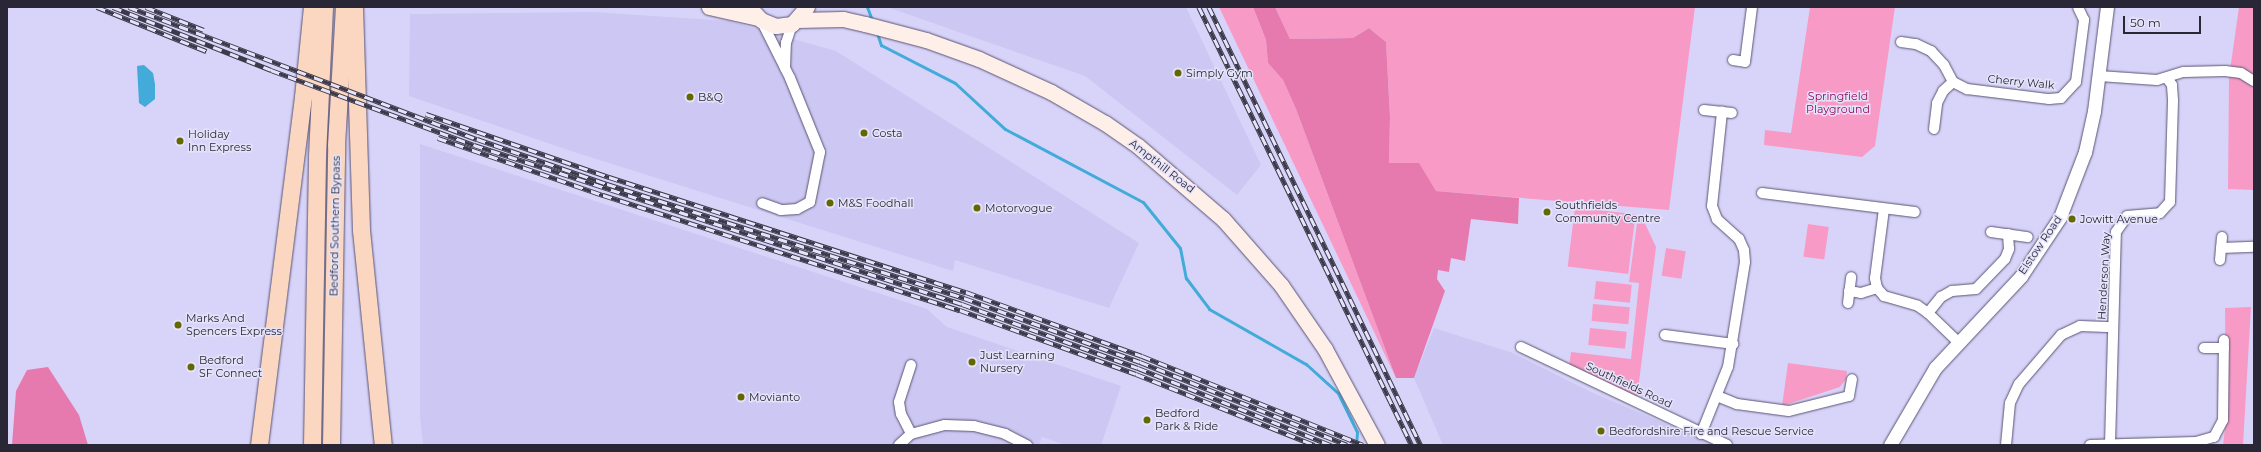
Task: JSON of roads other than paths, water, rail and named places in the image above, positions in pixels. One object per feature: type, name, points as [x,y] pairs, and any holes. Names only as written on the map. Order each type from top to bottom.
[{"type":"highway","points":[[259,445],[303,97],[312,7]]},
{"type":"highway","name":"Bedford Southern Bypass","points":[[312,445],[317,156],[324,7]]},
{"type":"highway","name":"Bedford Southern Bypass","points":[[331,445],[336,145],[344,7]]},
{"type":"highway","points":[[354,7],[361,230],[383,445]]},
{"type":"main road","points":[[709,7],[756,15]]},
{"type":"main road","points":[[794,22],[807,7]]},
{"type":"main road","name":"Ampthill Road","points":[[826,7],[843,19]]},
{"type":"main road","name":"Ampthill Road","points":[[756,15],[776,26],[794,22],[843,19],[881,27],[953,49],[1019,76],[1104,123],[1169,170],[1223,219],[1296,305],[1343,380],[1377,445]]},
{"type":"street","points":[[1733,60],[1745,62],[1752,7]]},
{"type":"street","name":"Cherry Walk","points":[[1953,82],[1967,89],[2048,99],[2061,98],[2076,82],[2084,20],[2078,7]]},
{"type":"street","name":"Elstow Road","points":[[1890,445],[1922,387],[1958,342],[2021,276],[2060,218],[2084,157],[2099,76],[2107,7]]},
{"type":"street","points":[[756,15],[785,68],[818,140],[820,152],[819,164],[810,202],[797,209],[781,210],[762,203]]},
{"type":"street","points":[[785,68],[786,43],[794,22]]},
{"type":"street","points":[[1901,42],[1916,44],[1931,51],[1944,65],[1953,82],[1943,91],[1937,103],[1934,129]]},
{"type":"street","points":[[2099,76],[2157,80],[2168,78],[2184,72],[2225,71],[2241,74],[2254,81]]},
{"type":"street","name":"Henderson Way","points":[[2110,444],[2116,232],[2120,223],[2127,216],[2135,214],[2160,213],[2166,209],[2171,198],[2173,100],[2172,85],[2168,78]]},
{"type":"street","points":[[1701,434],[1728,367],[1733,344],[1744,250],[1739,239],[1717,218],[1712,206],[1727,113],[1704,110]]},
{"type":"street","points":[[1762,193],[1884,210],[1915,212]]},
{"type":"street","points":[[1884,210],[1875,278],[1877,288],[1884,296],[1918,306],[1928,312],[1958,342]]},
{"type":"street","points":[[1991,232],[2028,237]]},
{"type":"street","points":[[1928,312],[1941,297],[1952,291],[1976,289],[2005,259],[2008,249],[2008,234]]},
{"type":"street","points":[[2220,260],[2222,237]]},
{"type":"street","points":[[2221,248],[2254,247]]},
{"type":"street","points":[[1848,303],[1851,277]]},
{"type":"street","points":[[1849,291],[1862,293],[1877,288]]},
{"type":"street","points":[[2006,445],[2010,403],[2019,384],[2061,335],[2080,326],[2113,327]]},
{"type":"street","points":[[1665,335],[1733,344]]},
{"type":"street","points":[[2090,445],[2196,442],[2214,437],[2223,420],[2224,344],[2204,348]]},
{"type":"street","name":"Southfields Road","points":[[1521,347],[1701,434],[1727,445]]},
{"type":"street","points":[[911,365],[899,402],[901,414],[911,434]]},
{"type":"street","points":[[1717,396],[1737,404],[1789,411],[1849,396],[1852,379]]},
{"type":"street","points":[[899,445],[911,434],[945,425],[974,426],[1006,434],[1027,445]]},
{"type":"water","points":[[144,65],[153,73],[155,84],[155,99],[145,107],[139,103],[137,66]]},
{"type":"waterway","points":[[867,7],[872,20]]},
{"type":"waterway","points":[[877,33],[881,45],[955,83],[1005,129],[1143,202],[1180,248],[1186,278],[1209,309],[1306,364],[1338,393],[1357,432],[1356,445]]},
{"type":"railway","points":[[97,7],[206,51]]},
{"type":"railway","points":[[113,7],[271,70],[474,145],[962,304],[1138,368],[1331,445]]},
{"type":"railway","points":[[129,7],[477,139],[607,184],[964,298],[1140,362],[1347,445]]},
{"type":"railway","points":[[146,7],[204,30]]},
{"type":"railway","points":[[1199,7],[1412,445]]},
{"type":"railway","points":[[1209,7],[1421,445]]},
{"type":"railway","points":[[426,114],[609,177],[966,292],[1142,356],[1363,445]]},
{"type":"railway","points":[[438,138],[603,195],[960,310],[1136,374],[1314,445]]},
{"type":"place","name":"Simply Gym","points":[[1178,73]]},
{"type":"place","name":"B&Q","points":[[690,97]]},
{"type":"place","name":"Costa","points":[[864,133]]},
{"type":"place","name":"Holiday Inn Express","points":[[180,141]]},
{"type":"place","name":"M&S Foodhall","points":[[830,203]]},
{"type":"place","name":"Motorvogue","points":[[977,208]]},
{"type":"place","name":"Southfields Community Centre","points":[[1547,212]]},
{"type":"place","name":"Jowitt Avenue","points":[[2072,219]]},
{"type":"place","name":"Marks And Spencers Express","points":[[178,325]]},
{"type":"place","name":"Just Learning Nursery","points":[[972,362]]},
{"type":"place","name":"Bedford SF Connect","points":[[191,367]]},
{"type":"place","name":"Movianto","points":[[741,397]]},
{"type":"place","name":"Bedford Park & Ride","points":[[1147,420]]},
{"type":"place","name":"Bedfordshire Fire and Rescue Service","points":[[1601,431]]},
{"type":"park label","name":"Springfield Playground","points":[[1838,103]]}]
